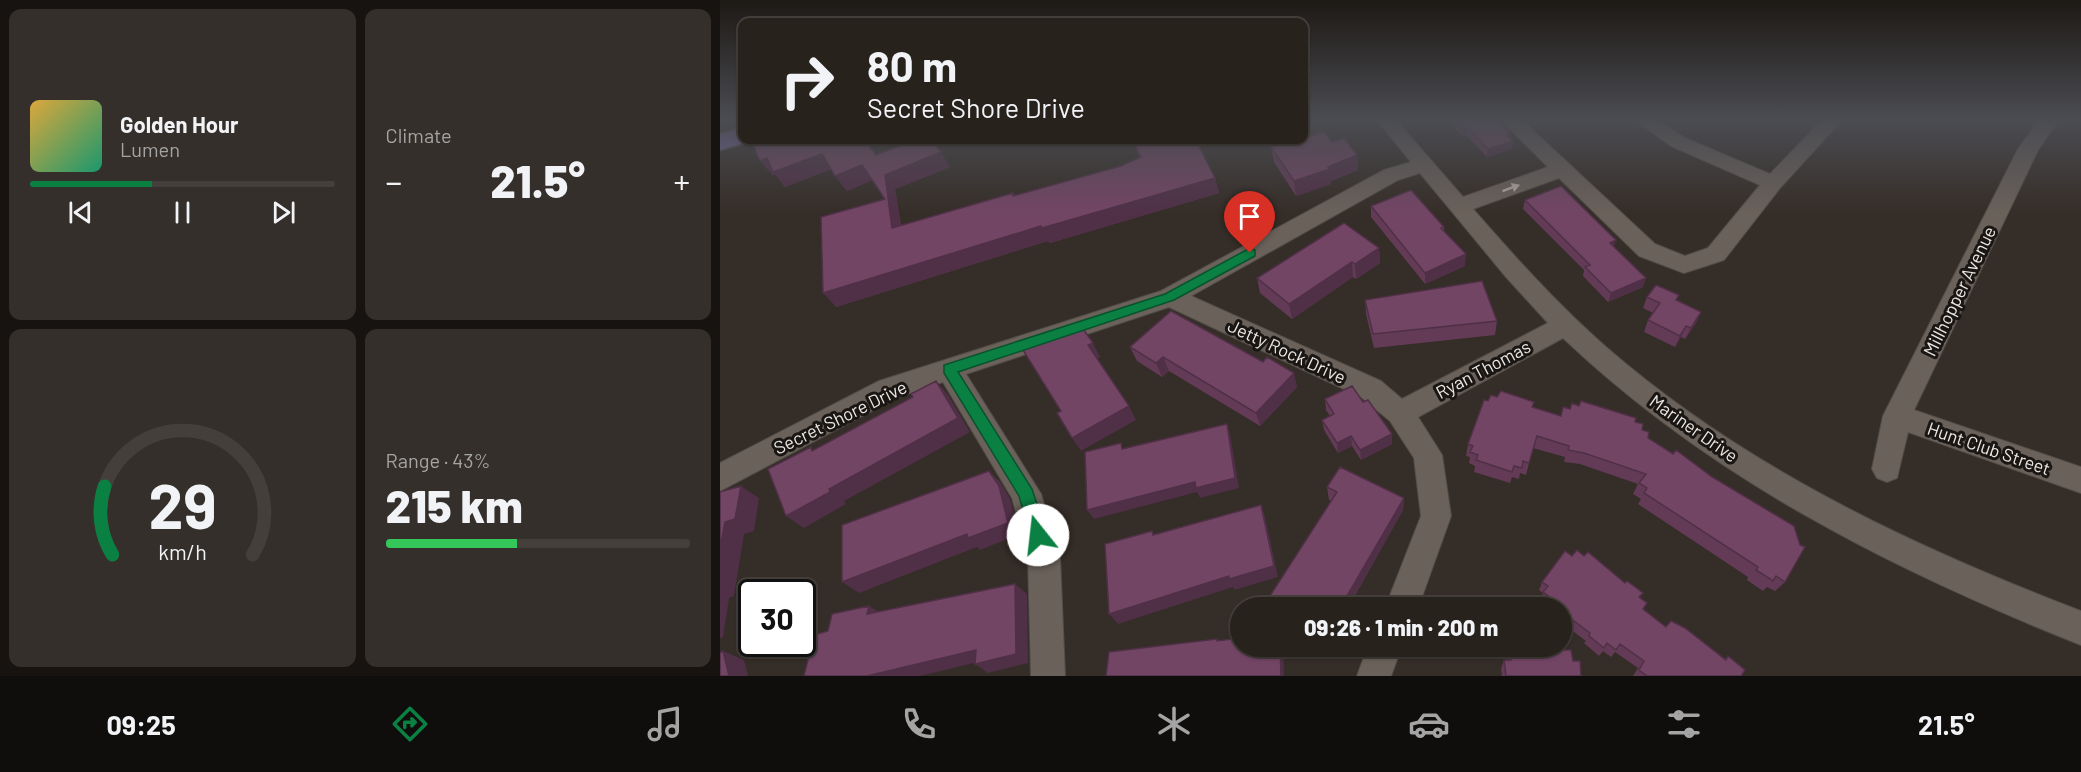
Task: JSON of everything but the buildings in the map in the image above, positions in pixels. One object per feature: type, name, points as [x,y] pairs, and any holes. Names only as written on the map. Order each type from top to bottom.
[{"type":"street","name":"Mariner Drive","points":[[1413,152],[1566,325],[1644,393],[1702,435],[1778,484],[1904,553],[1986,590],[2081,628]]},
{"type":"street","points":[[1544,152],[1647,250],[1684,265],[1716,254],[1773,183],[1803,152]]},
{"type":"street","points":[[1700,152],[1773,183]]},
{"type":"street","name":"Millhopper Avenue","points":[[1887,469],[1898,416],[2027,152]]},
{"type":"street","points":[[1454,200],[1556,163]]},
{"type":"street","name":"Secret Shore Drive","points":[[720,478],[889,389],[1170,297],[1391,175],[1425,165]]},
{"type":"street","name":"Jetty Rock Drive","points":[[1170,297],[1371,389],[1400,413],[1428,455],[1436,516],[1405,597]]},
{"type":"street","name":"Ryan Thomas","points":[[1400,413],[1566,325]]},
{"type":"street","points":[[949,369],[1026,494],[1044,556],[1048,676]]},
{"type":"street","name":"Hunt Club Street","points":[[1898,416],[2081,480]]},
{"type":"street","points":[[1374,676],[1381,657]]},
{"type":"route","points":[[1038,535],[1026,494],[949,369],[1170,297],[1250,253]]}]
